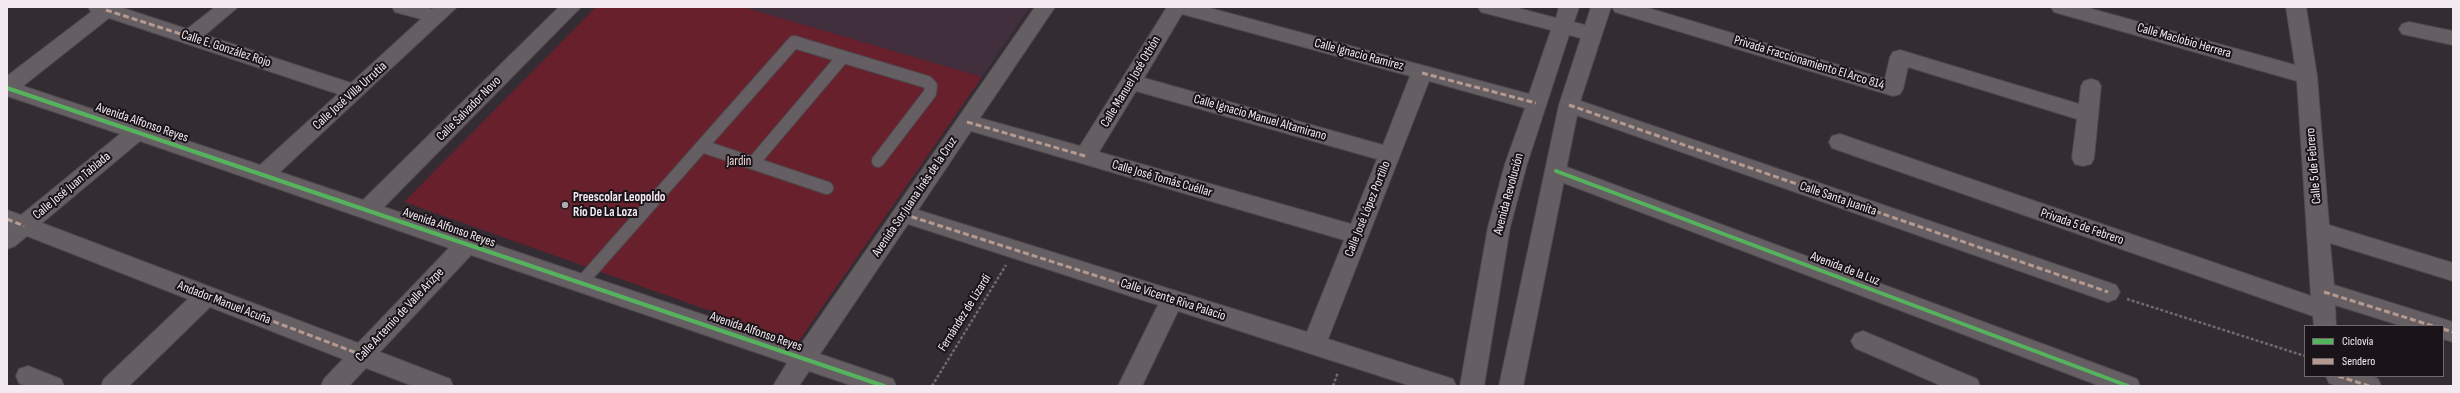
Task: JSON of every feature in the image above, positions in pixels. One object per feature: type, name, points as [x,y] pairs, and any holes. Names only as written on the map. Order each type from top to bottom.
[{"type":"street","points":[[190,37],[228,7]]},
{"type":"street","name":"Calle José Villa Urrutia","points":[[402,7],[441,12]]},
{"type":"street","name":"Calle Salvador Novo","points":[[367,210],[571,7]]},
{"type":"street","name":"Avenida Sor Juana Inés de la Cruz","points":[[785,386],[1045,7]]},
{"type":"street","name":"Calle Manuel José Othón","points":[[1086,156],[1177,7]]},
{"type":"street","name":"Calle Ignacio Ramírez","points":[[1181,7],[1536,103]]},
{"type":"street","points":[[1488,7],[1565,16],[1592,34]]},
{"type":"street","points":[[1511,386],[1569,105],[1601,7]]},
{"type":"street","name":"Privada Fraccionamiento El Arco 814","points":[[1622,7],[1892,89],[1900,58],[2088,115]]},
{"type":"street","name":"Calle Maclobio Herrera","points":[[2061,7],[2307,76]]},
{"type":"street","name":"Calle 5 de Febrero","points":[[2296,7],[2307,76],[2325,310]]},
{"type":"street","points":[[7,87],[105,8]]},
{"type":"street","name":"Calle E. González Rojo","points":[[105,8],[355,92]]},
{"type":"street","name":"Calle José Villa Urrutia","points":[[263,175],[441,12]]},
{"type":"street","name":"Avenida Revolución","points":[[1472,386],[1499,227],[1516,164],[1565,16]]},
{"type":"street","points":[[2409,29],[2453,38]]},
{"type":"street","name":"Calle José López Portillo","points":[[1314,345],[1422,73]]},
{"type":"street","name":"Calle Ignacio Manuel Altamirano","points":[[1131,82],[1390,155]]},
{"type":"street","points":[[2083,158],[2091,86]]},
{"type":"street","name":"Avenida Alfonso Reyes","points":[[7,87],[884,386]]},
{"type":"street","name":"Calle Santa Juanita","points":[[1569,105],[2108,292]]},
{"type":"street","name":"Calle José Tomás Cuéllar","points":[[966,122],[1358,235]]},
{"type":"street","name":"Calle José Juan Tablada","points":[[7,240],[16,223],[137,132]]},
{"type":"street","name":"Privada 5 de Febrero","points":[[1840,142],[2325,310],[2426,325]]},
{"type":"street","name":"Avenida de la Luz","points":[[1556,171],[2128,386]]},
{"type":"street","name":"Calle Vicente Riva Palacio","points":[[904,214],[1444,386]]},
{"type":"street","name":"Andador Manuel Acuña","points":[[16,223],[441,386]]},
{"type":"street","points":[[2319,231],[2453,272]]},
{"type":"street","name":"Calle Artemio de Valle Arizpe","points":[[333,386],[467,244]]},
{"type":"street","points":[[113,386],[206,296]]},
{"type":"street","points":[[1130,386],[1172,300]]},
{"type":"street","points":[[1863,341],[1968,386]]},
{"type":"street","points":[[28,376],[52,386]]},
{"type":"street","points":[[2341,377],[2369,386]]},
{"type":"lane","points":[[581,283],[794,42],[927,82],[931,86],[930,93],[878,161]]},
{"type":"lane","points":[[753,163],[843,57]]},
{"type":"lane","points":[[702,146],[827,188]]},
{"type":"path","points":[[2108,292],[2304,356]]},
{"type":"shaded area","points":[[743,7],[1030,7],[982,77]]},
{"type":"green space","name":"Jardin","points":[[596,7],[743,7],[982,77],[798,342],[404,202]]},
{"type":"marked path","points":[[106,10],[190,37]]},
{"type":"marked path","points":[[1422,73],[1536,103]]},
{"type":"marked path","points":[[1569,105],[2108,292]]},
{"type":"marked path","points":[[967,122],[1085,156]]},
{"type":"marked path","points":[[903,214],[1172,300]]},
{"type":"marked path","points":[[7,219],[24,226]]},
{"type":"marked path","points":[[2324,292],[2430,325]]},
{"type":"marked path","points":[[206,296],[362,355]]},
{"type":"marked path","points":[[2444,329],[2453,332]]},
{"type":"marked path","points":[[2341,377],[2369,386]]},
{"type":"cycle path","points":[[7,88],[884,386]]},
{"type":"cycle path","points":[[1556,171],[2128,386]]},
{"type":"place","name":"Preescolar Leopoldo Río De La Loza","points":[[565,205]]}]
